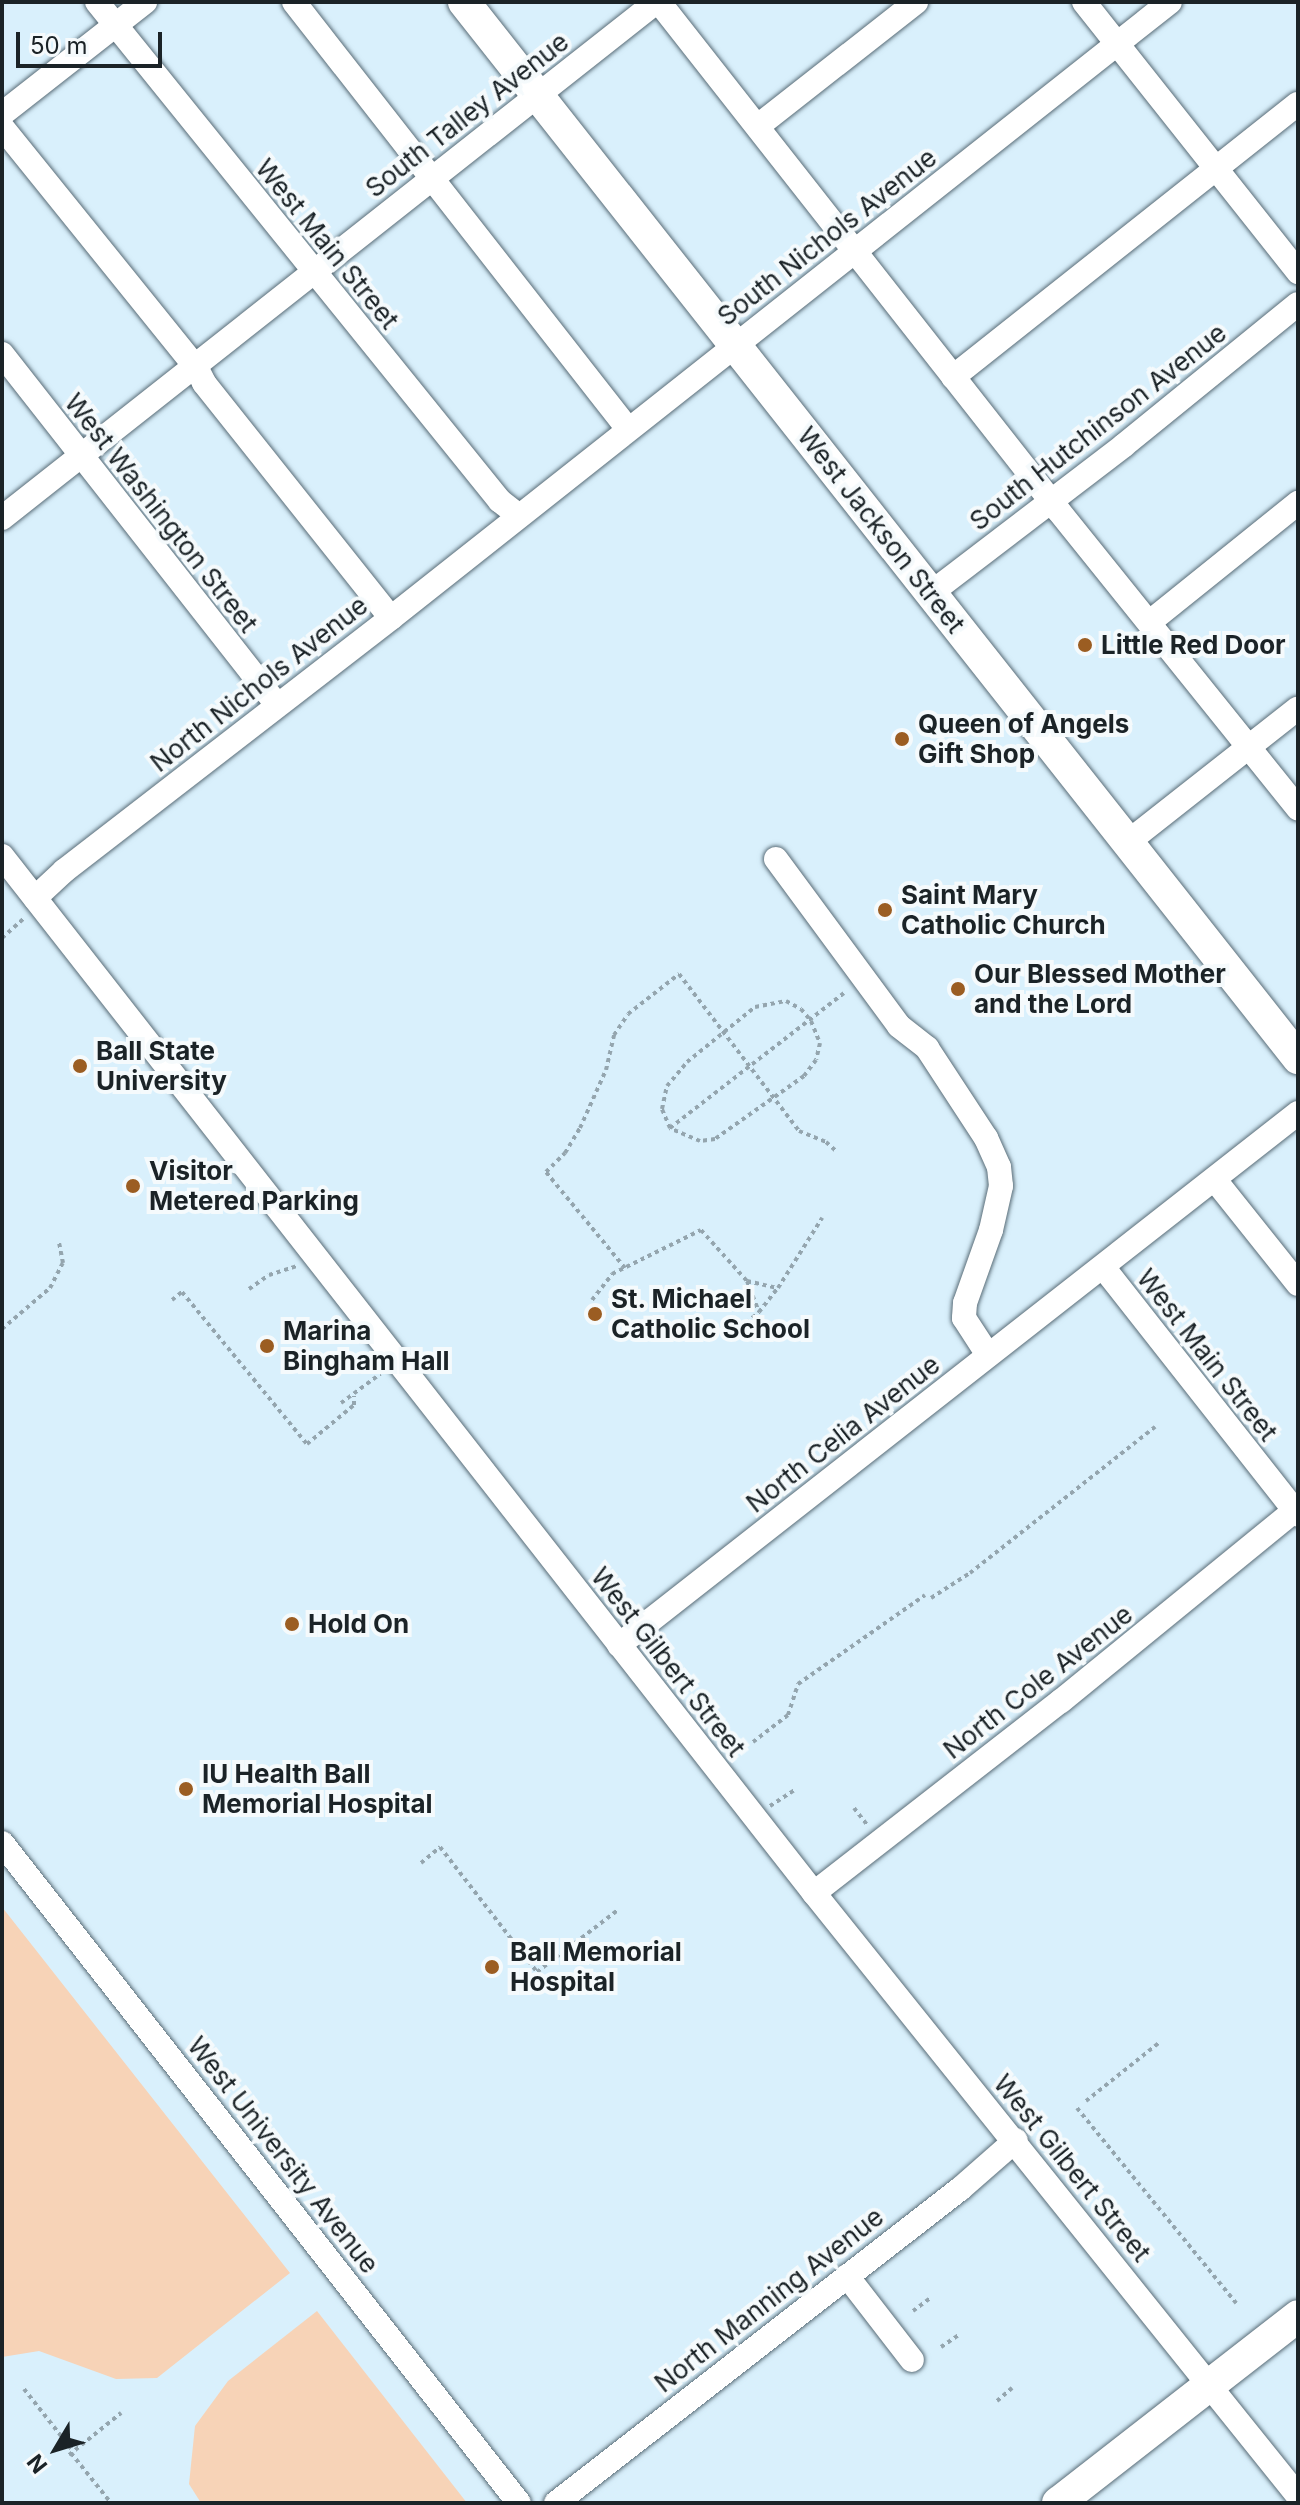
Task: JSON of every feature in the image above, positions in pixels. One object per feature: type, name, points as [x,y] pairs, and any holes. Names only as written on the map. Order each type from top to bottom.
[{"type":"main road","name":"West Jackson Street","points":[[464,2],[1298,1058]]},
{"type":"main road","points":[[1058,2503],[1298,2316]]},
{"type":"street","name":"West Main Street","points":[[97,2],[500,501],[519,516]]},
{"type":"street","points":[[2,114],[145,2]]},
{"type":"street","points":[[294,2],[434,177],[628,429]]},
{"type":"street","points":[[658,2],[1298,808]]},
{"type":"street","name":"South Talley Avenue","points":[[2,518],[658,2]]},
{"type":"street","points":[[758,126],[916,2]]},
{"type":"street","points":[[1084,2],[1298,272]]},
{"type":"street","name":"South Nichols Avenue","points":[[519,516],[1170,2]]},
{"type":"street","points":[[953,377],[1298,104]]},
{"type":"street","points":[[2,127],[196,367],[204,383],[391,618]]},
{"type":"street","name":"South Hutchinson Avenue","points":[[931,593],[1123,446],[1298,304]]},
{"type":"street","name":"West Washington Street","points":[[2,354],[277,705]]},
{"type":"street","points":[[1151,621],[1298,503]]},
{"type":"street","name":"North Nichols Avenue","points":[[35,898],[64,871],[519,516]]},
{"type":"street","points":[[1128,842],[1298,708]]},
{"type":"street","name":"West Gilbert Street","points":[[2,856],[814,1893],[1016,2140],[1298,2496]]},
{"type":"street","points":[[776,859],[899,1026],[927,1048],[993,1152],[1001,1186],[991,1230],[965,1303],[964,1318],[988,1355]]},
{"type":"street","name":"North Celia Avenue","points":[[619,1645],[1298,1113]]},
{"type":"street","points":[[1215,1180],[1298,1284]]},
{"type":"street","name":"West Main Street","points":[[1103,1267],[1297,1511]]},
{"type":"street","name":"North Cole Avenue","points":[[814,1893],[1061,1701],[1297,1511]]},
{"type":"street","name":"West University Avenue","points":[[2,1843],[519,2503]]},
{"type":"street","name":"North Manning Avenue","points":[[556,2503],[1016,2140]]},
{"type":"street","points":[[847,2276],[912,2360]]},
{"type":"path","points":[[2,938],[27,916],[35,898]]},
{"type":"path","points":[[625,1268],[546,1172],[565,1153],[580,1128],[606,1070],[614,1035],[628,1014],[679,974],[799,1131],[826,1142],[837,1152]]},
{"type":"path","points":[[670,1128],[844,993]]},
{"type":"path","points":[[786,1001],[801,1009],[811,1021],[820,1043],[816,1060],[804,1076],[715,1139],[700,1141],[670,1128],[662,1109],[667,1086],[687,1062],[723,1032],[755,1007],[786,1001]]},
{"type":"path","points":[[671,1325],[714,1333],[740,1328],[759,1312],[778,1288],[822,1218]]},
{"type":"path","points":[[592,1300],[612,1274],[701,1230],[747,1281],[759,1312]]},
{"type":"path","points":[[2,1329],[50,1288],[63,1263],[59,1242]]},
{"type":"path","points":[[249,1289],[269,1275],[303,1265]]},
{"type":"path","points":[[747,1281],[778,1288]]},
{"type":"path","points":[[172,1300],[182,1292],[307,1444],[354,1405],[354,1396]]},
{"type":"path","points":[[341,1403],[385,1370]]},
{"type":"path","points":[[931,1598],[970,1573],[1155,1427]]},
{"type":"path","points":[[753,1742],[788,1715],[798,1684],[925,1595]]},
{"type":"path","points":[[768,1808],[795,1790]]},
{"type":"path","points":[[854,1808],[875,1834]]},
{"type":"path","points":[[421,1863],[440,1847],[537,1972],[619,1909]]},
{"type":"path","points":[[1086,2101],[1160,2042]]},
{"type":"path","points":[[1077,2108],[1236,2303]]},
{"type":"path","points":[[913,2311],[930,2298]]},
{"type":"path","points":[[941,2347],[959,2335]]},
{"type":"path","points":[[997,2401],[1012,2388]]},
{"type":"path","points":[[24,2389],[111,2503]]},
{"type":"path","points":[[71,2453],[121,2413]]},
{"type":"shaded area","points":[[2,1907],[290,2273],[157,2378],[116,2379],[39,2351],[2,2357]]},
{"type":"shaded area","points":[[317,2311],[467,2503],[201,2503],[189,2484],[195,2426],[228,2381]]},
{"type":"place","name":"Little Red Door","points":[[1085,645]]},
{"type":"place","name":"Queen of Angels Gift Shop","points":[[902,739]]},
{"type":"place","name":"Saint Mary Catholic Church","points":[[885,910]]},
{"type":"place","name":"Our Blessed Mother and the Lord","points":[[958,989]]},
{"type":"place","name":"Ball State University","points":[[80,1066]]},
{"type":"place","name":"Visitor Metered Parking","points":[[133,1186]]},
{"type":"place","name":"St. Michael Catholic School","points":[[595,1314]]},
{"type":"place","name":"Marina Bingham Hall","points":[[267,1346]]},
{"type":"place","name":"Hold On","points":[[292,1624]]},
{"type":"place","name":"IU Health Ball Memorial Hospital","points":[[186,1789]]},
{"type":"place","name":"Ball Memorial Hospital","points":[[492,1967]]}]
